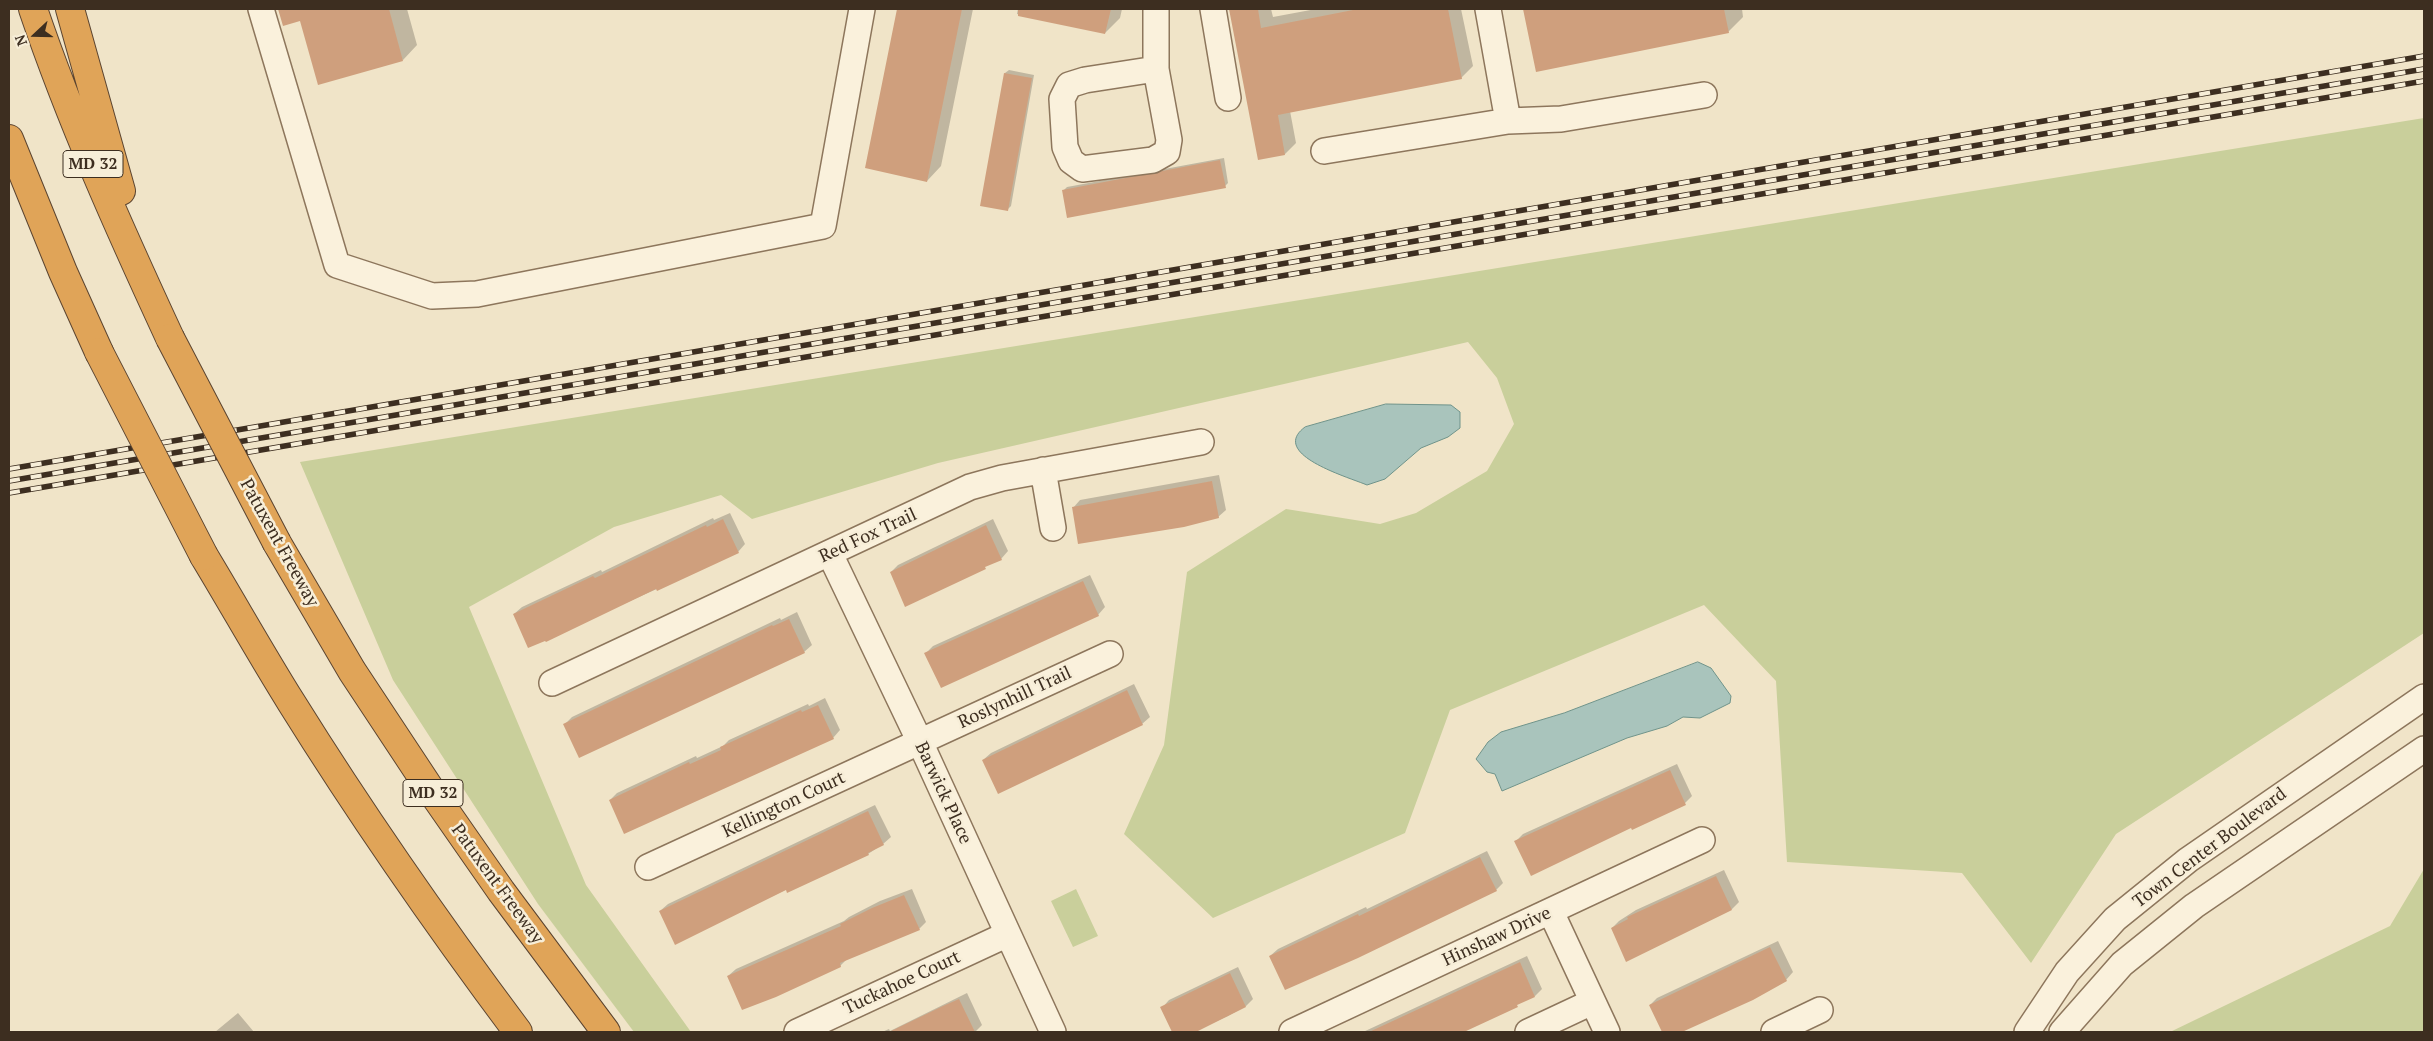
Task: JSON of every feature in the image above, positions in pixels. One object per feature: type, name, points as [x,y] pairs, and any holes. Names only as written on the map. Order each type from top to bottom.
[{"type":"highway","name":"Patuxent Freeway","points":[[32,9],[84,142],[165,327],[277,543],[352,671],[430,789],[599,1030]]},
{"type":"highway","points":[[70,9],[103,134],[165,327]]},
{"type":"highway","points":[[9,139],[63,272],[99,352],[204,556],[291,702],[371,826],[442,930],[518,1032]]},
{"type":"highway","points":[[9,168],[63,272]]},
{"type":"street","points":[[261,9],[337,266],[432,296],[477,294],[823,226],[862,9]]},
{"type":"street","points":[[1156,9],[1156,69],[1169,140],[1167,152],[1154,160],[1082,169],[1071,161],[1065,147],[1062,99],[1070,85],[1085,80],[1156,69]]},
{"type":"street","points":[[1213,9],[1228,98]]},
{"type":"street","points":[[1488,9],[1508,121]]},
{"type":"street","points":[[1324,150],[1508,121],[1561,119],[1704,94]]},
{"type":"street","name":"Red Fox Trail","points":[[552,683],[970,487],[1043,470],[1201,442]]},
{"type":"street","points":[[1043,470],[1053,528]]},
{"type":"street","name":"Barwick Place","points":[[830,554],[920,742],[1053,1032]]},
{"type":"street","name":"Roslynhill Trail","points":[[920,742],[1110,654]]},
{"type":"street","name":"Town Center Boulevard","points":[[2027,1032],[2067,972],[2115,919],[2188,860],[2424,697]]},
{"type":"street","name":"Kellington Court","points":[[648,867],[920,742]]},
{"type":"street","name":"Town Center Boulevard","points":[[2062,1032],[2122,964],[2194,906],[2424,749]]},
{"type":"street","name":"Hinshaw Drive","points":[[1292,1032],[1702,840]]},
{"type":"street","points":[[1551,912],[1607,1032]]},
{"type":"street","name":"Tuckahoe Court","points":[[797,1032],[1008,934]]},
{"type":"street","points":[[1528,1032],[1592,1002]]},
{"type":"street","points":[[1774,1032],[1820,1010]]},
{"type":"green space","points":[[2424,118],[2424,633],[2116,834],[2031,963],[1962,873],[1787,862],[1776,681],[1704,605],[1450,710],[1405,833],[1213,918],[1124,834],[1164,745],[1187,572],[1286,509],[1380,524],[1416,513],[1487,471],[1514,424],[1497,378],[1468,342],[938,463],[752,519],[721,495],[614,527],[469,607],[586,885],[691,1032],[634,1032],[538,904],[393,680],[300,462]]},
{"type":"green space","points":[[2424,869],[2424,1032],[2170,1032],[2390,926]]},
{"type":"green space","points":[[1076,889],[1098,936],[1073,947],[1051,901]]},
{"type":"water","points":[[1386,404],[1451,405],[1460,412],[1460,428],[1448,437],[1421,448],[1385,479],[1367,485],[1315,463],[1303,455],[1296,446],[1296,437],[1305,427]]},
{"type":"water","points":[[1698,662],[1711,668],[1731,696],[1730,703],[1700,718],[1683,717],[1667,726],[1627,738],[1502,791],[1495,774],[1487,772],[1476,759],[1488,742],[1501,732],[1564,713]]},
{"type":"building","points":[[278,9],[389,9],[403,61],[318,85],[300,21],[283,26]]},
{"type":"building","points":[[897,9],[962,9],[927,182],[865,168]]},
{"type":"building","points":[[1018,9],[1111,9],[1105,34],[1018,16]]},
{"type":"building","points":[[1229,9],[1258,9],[1261,28],[1358,9],[1448,9],[1462,79],[1278,115],[1285,155],[1258,160]]},
{"type":"building","points":[[1523,9],[1724,9],[1729,33],[1536,72]]},
{"type":"building","points":[[1004,73],[1032,78],[1008,211],[980,206]]},
{"type":"building","points":[[1220,160],[1226,188],[1067,218],[1062,190]]},
{"type":"building","points":[[1212,481],[1219,518],[1184,527],[1078,544],[1072,507]]},
{"type":"building","points":[[723,519],[739,553],[657,591],[656,589],[546,642],[528,648],[513,614],[593,576],[595,578],[706,525],[707,527]]},
{"type":"building","points":[[986,525],[1002,560],[905,607],[890,572]]},
{"type":"building","points":[[1083,581],[1099,616],[941,688],[924,653]]},
{"type":"building","points":[[789,619],[805,653],[579,758],[563,724],[772,625]]},
{"type":"building","points":[[1127,690],[1143,725],[998,794],[982,760]]},
{"type":"building","points":[[818,705],[834,739],[624,834],[609,800],[689,762],[690,764],[721,750],[720,747],[801,710],[802,712]]},
{"type":"building","points":[[1670,770],[1686,805],[1632,830],[1631,828],[1531,876],[1514,841]]},
{"type":"building","points":[[868,811],[884,845],[868,853],[869,855],[787,893],[786,890],[675,945],[659,911]]},
{"type":"building","points":[[1480,857],[1497,891],[1358,958],[1285,990],[1269,956],[1358,914],[1359,916]]},
{"type":"building","points":[[1716,876],[1732,910],[1626,962],[1611,928],[1628,919],[1627,917]]},
{"type":"building","points":[[904,895],[920,930],[840,963],[841,967],[776,997],[742,1010],[727,976],[841,926],[840,924],[872,908]]},
{"type":"building","points":[[1770,947],[1787,981],[1753,1000],[1682,1032],[1662,1032],[1649,1005]]},
{"type":"building","points":[[1520,962],[1535,997],[1517,1005],[1518,1007],[1464,1032],[1369,1032]]},
{"type":"building","points":[[1230,973],[1246,1007],[1196,1032],[1172,1032],[1160,1007]]},
{"type":"building","points":[[959,999],[975,1032],[889,1032],[943,1006]]},
{"type":"railway","points":[[9,469],[2424,56]]},
{"type":"railway","points":[[9,481],[2424,69]]},
{"type":"railway","points":[[9,493],[2424,81]]}]
